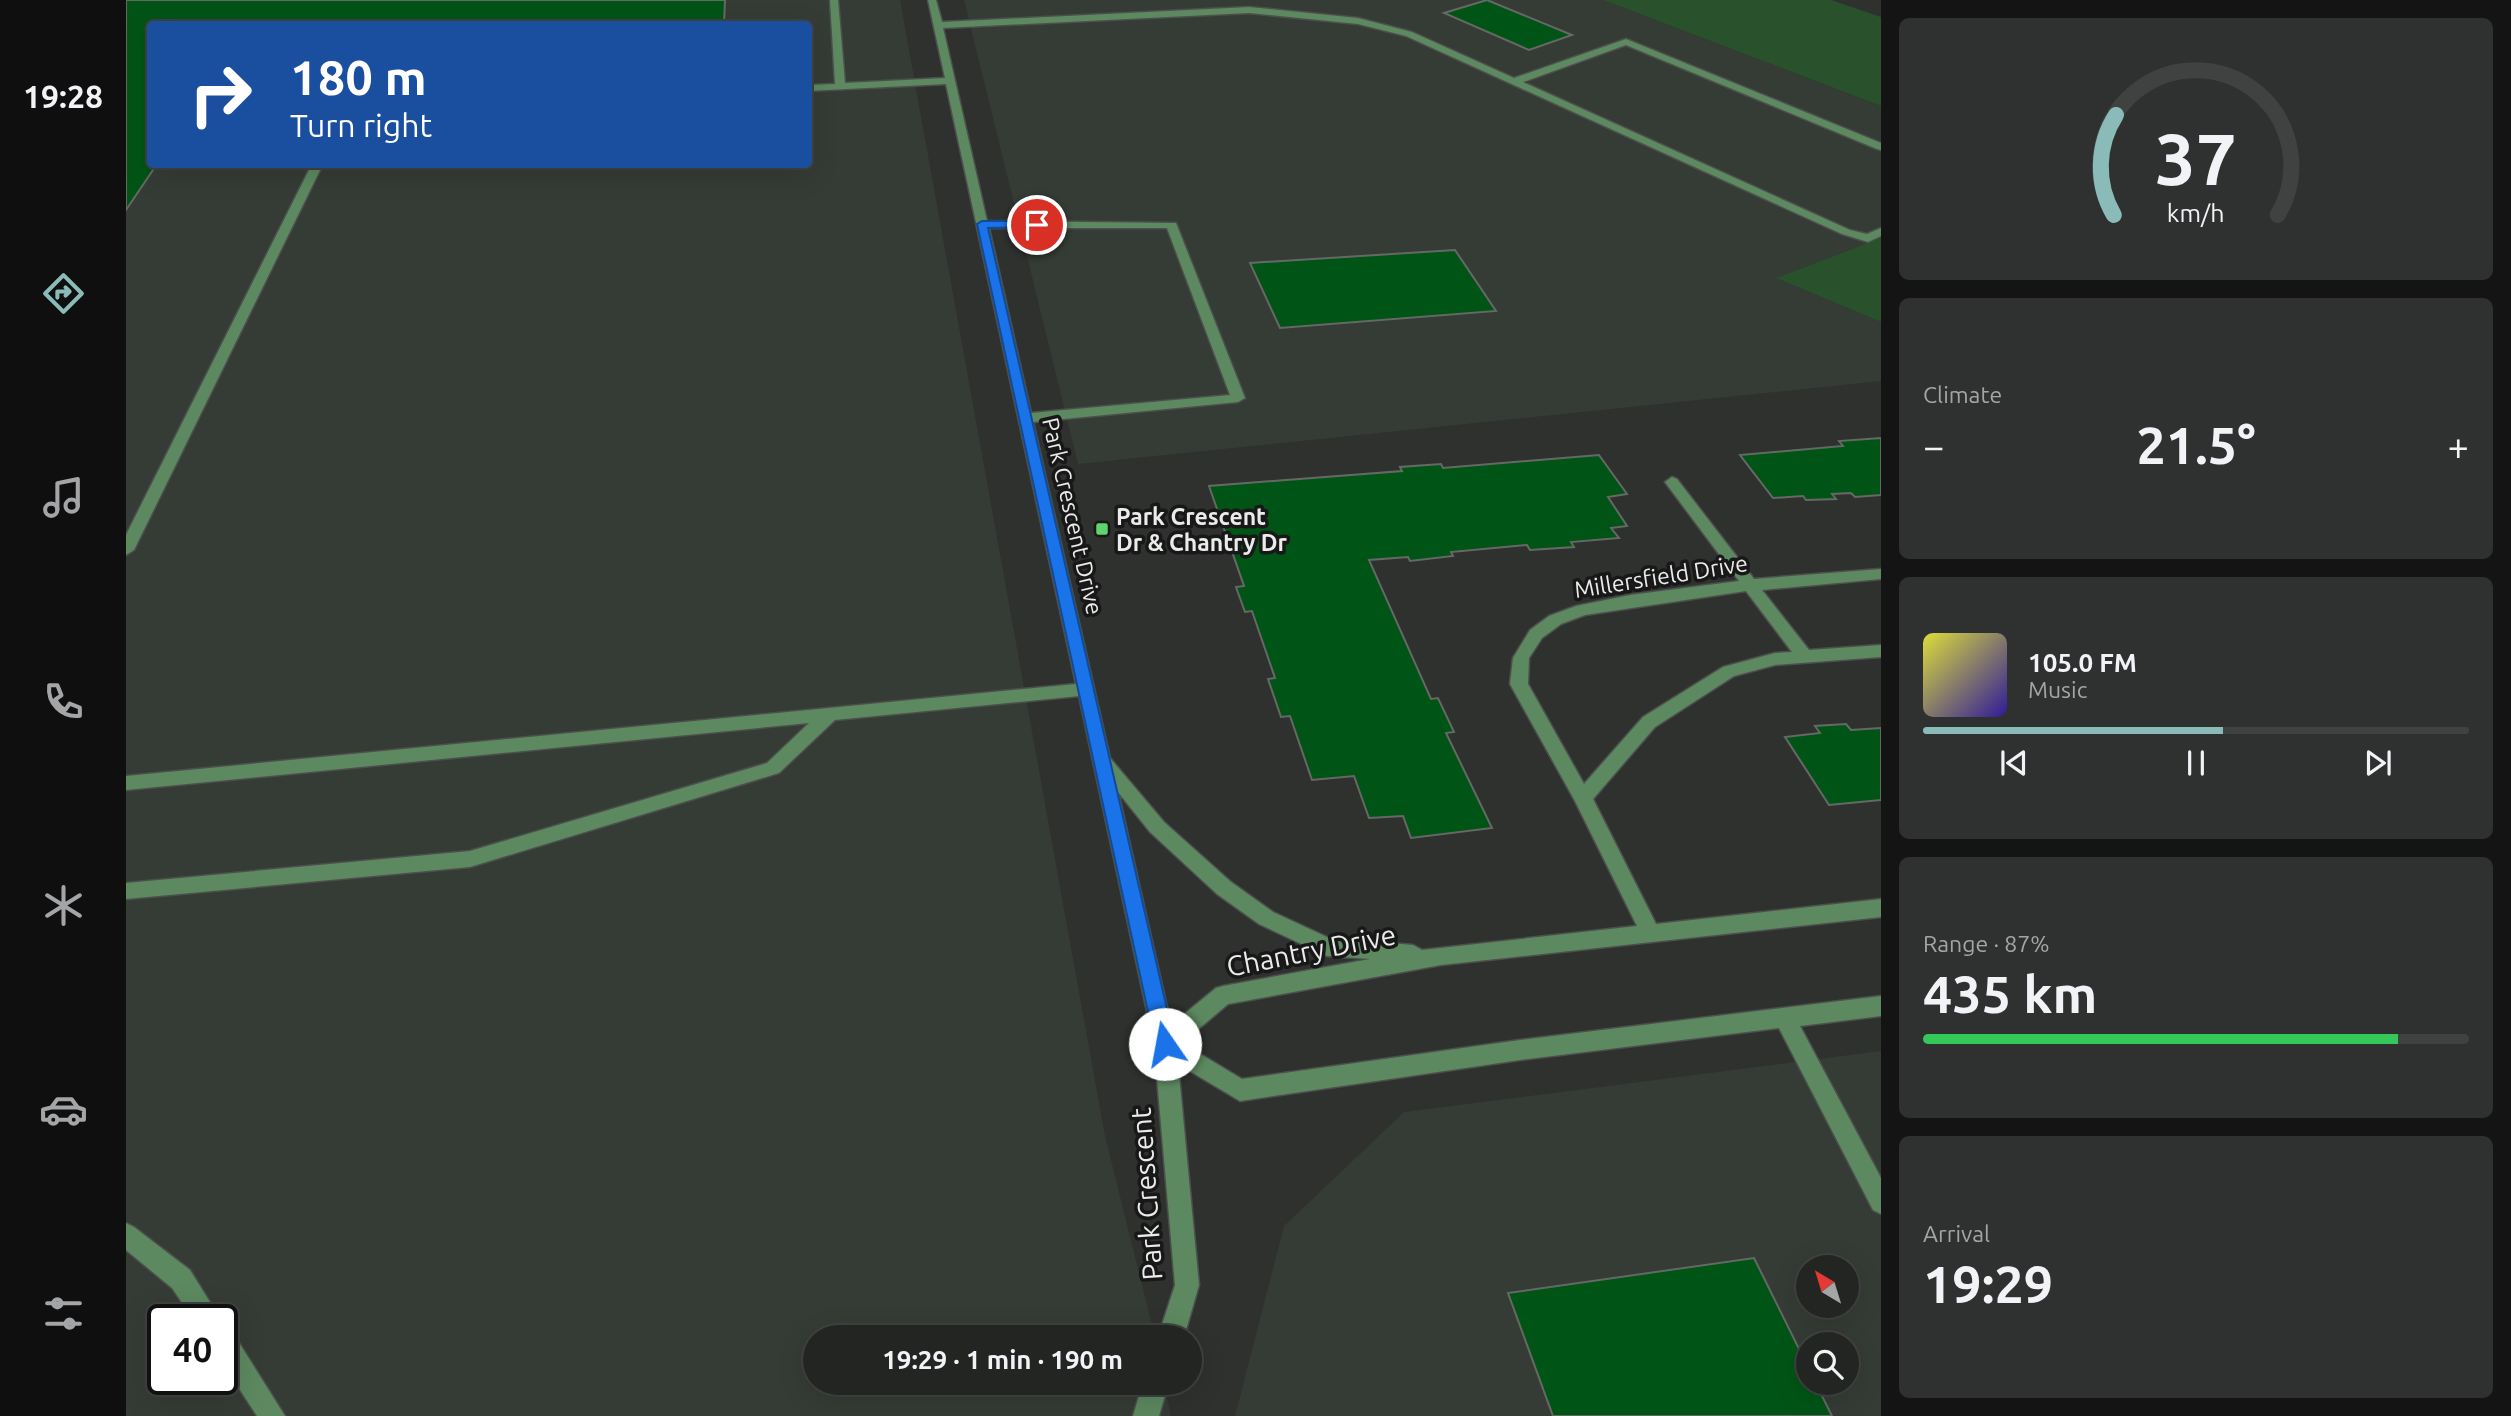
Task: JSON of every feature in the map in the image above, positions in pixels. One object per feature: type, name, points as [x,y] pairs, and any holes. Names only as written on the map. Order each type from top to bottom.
[{"type":"street","points":[[834,0],[840,87]]},
{"type":"street","name":"Park Crescent Drive","points":[[932,0],[1165,1044]]},
{"type":"street","points":[[937,24],[1250,10],[1301,13],[1358,21],[1409,34],[1846,232],[1868,238],[1881,232]]},
{"type":"street","points":[[1514,81],[1626,42],[1881,147]]},
{"type":"street","points":[[812,88],[950,80]]},
{"type":"street","points":[[126,550],[316,168]]},
{"type":"street","points":[[982,224],[1172,225],[1238,398],[1026,418]]},
{"type":"street","points":[[1672,482],[1805,657]]},
{"type":"street","name":"Millersfield Drive","points":[[1650,932],[1583,799],[1519,684],[1521,658],[1536,634],[1555,620],[1582,610],[1751,585],[1881,574]]},
{"type":"street","points":[[1583,799],[1649,722],[1729,671],[1775,659],[1881,651]]},
{"type":"street","points":[[126,783],[1086,690]]},
{"type":"street","points":[[126,891],[470,859],[773,768],[829,715]]},
{"type":"street","points":[[1102,759],[1157,827],[1224,888],[1266,918],[1327,947],[1441,956]]},
{"type":"street","name":"Chantry Drive","points":[[1165,1044],[1223,995],[1441,956],[1881,908]]},
{"type":"street","points":[[1165,1044],[1240,1090],[1520,1050],[1881,1006]]},
{"type":"street","points":[[1785,1019],[1881,1202]]},
{"type":"street","name":"Park Crescent","points":[[1165,1044],[1187,1285],[1175,1325]]},
{"type":"street","points":[[126,1235],[181,1279],[198,1304]]},
{"type":"street","points":[[238,1364],[272,1416]]},
{"type":"street","points":[[1146,1416],[1152,1395]]},
{"type":"shaded area","points":[[126,0],[900,0],[1105,1136],[1152,1325],[803,1325],[803,1395],[1167,1395],[1171,1416],[126,1416]]},
{"type":"shaded area","points":[[964,0],[1603,0],[1881,106],[1881,238],[1777,278],[1881,322],[1881,381],[1078,464]]},
{"type":"shaded area","points":[[1881,1051],[1881,1416],[1235,1416],[1284,1226],[1404,1112]]},
{"type":"green space","points":[[1603,0],[1831,0],[1881,17],[1881,106]]},
{"type":"green space","points":[[1881,238],[1881,322],[1776,278]]},
{"type":"building","points":[[126,0],[725,0],[724,21],[147,21],[147,168],[154,168],[126,210]]},
{"type":"building","points":[[1487,0],[1572,35],[1529,50],[1444,13]]},
{"type":"building","points":[[1455,250],[1496,311],[1280,328],[1250,263]]},
{"type":"building","points":[[1881,438],[1881,495],[1855,497],[1851,493],[1832,494],[1836,499],[1806,500],[1803,496],[1773,498],[1740,455],[1843,446],[1839,441]]},
{"type":"building","points":[[1599,455],[1627,494],[1608,497],[1627,526],[1611,528],[1619,538],[1571,542],[1574,547],[1530,550],[1527,545],[1451,552],[1453,556],[1410,561],[1408,557],[1369,560],[1431,699],[1438,698],[1454,732],[1446,733],[1492,828],[1411,838],[1403,816],[1369,818],[1354,776],[1312,780],[1290,716],[1281,717],[1268,679],[1275,678],[1252,611],[1245,612],[1236,587],[1244,586],[1209,486],[1402,471],[1400,467],[1441,464],[1443,468]]},
{"type":"building","points":[[1846,724],[1851,730],[1881,728],[1881,800],[1829,805],[1785,737],[1820,733],[1815,726]]},
{"type":"building","points":[[1754,1258],[1796,1343],[1796,1395],[1822,1395],[1832,1416],[1553,1416],[1508,1293]]},
{"type":"place","name":"Park Crescent Dr & Chantry Dr","points":[[1102,529]]},
{"type":"route","points":[[1037,225],[982,224],[1165,1044]]}]
